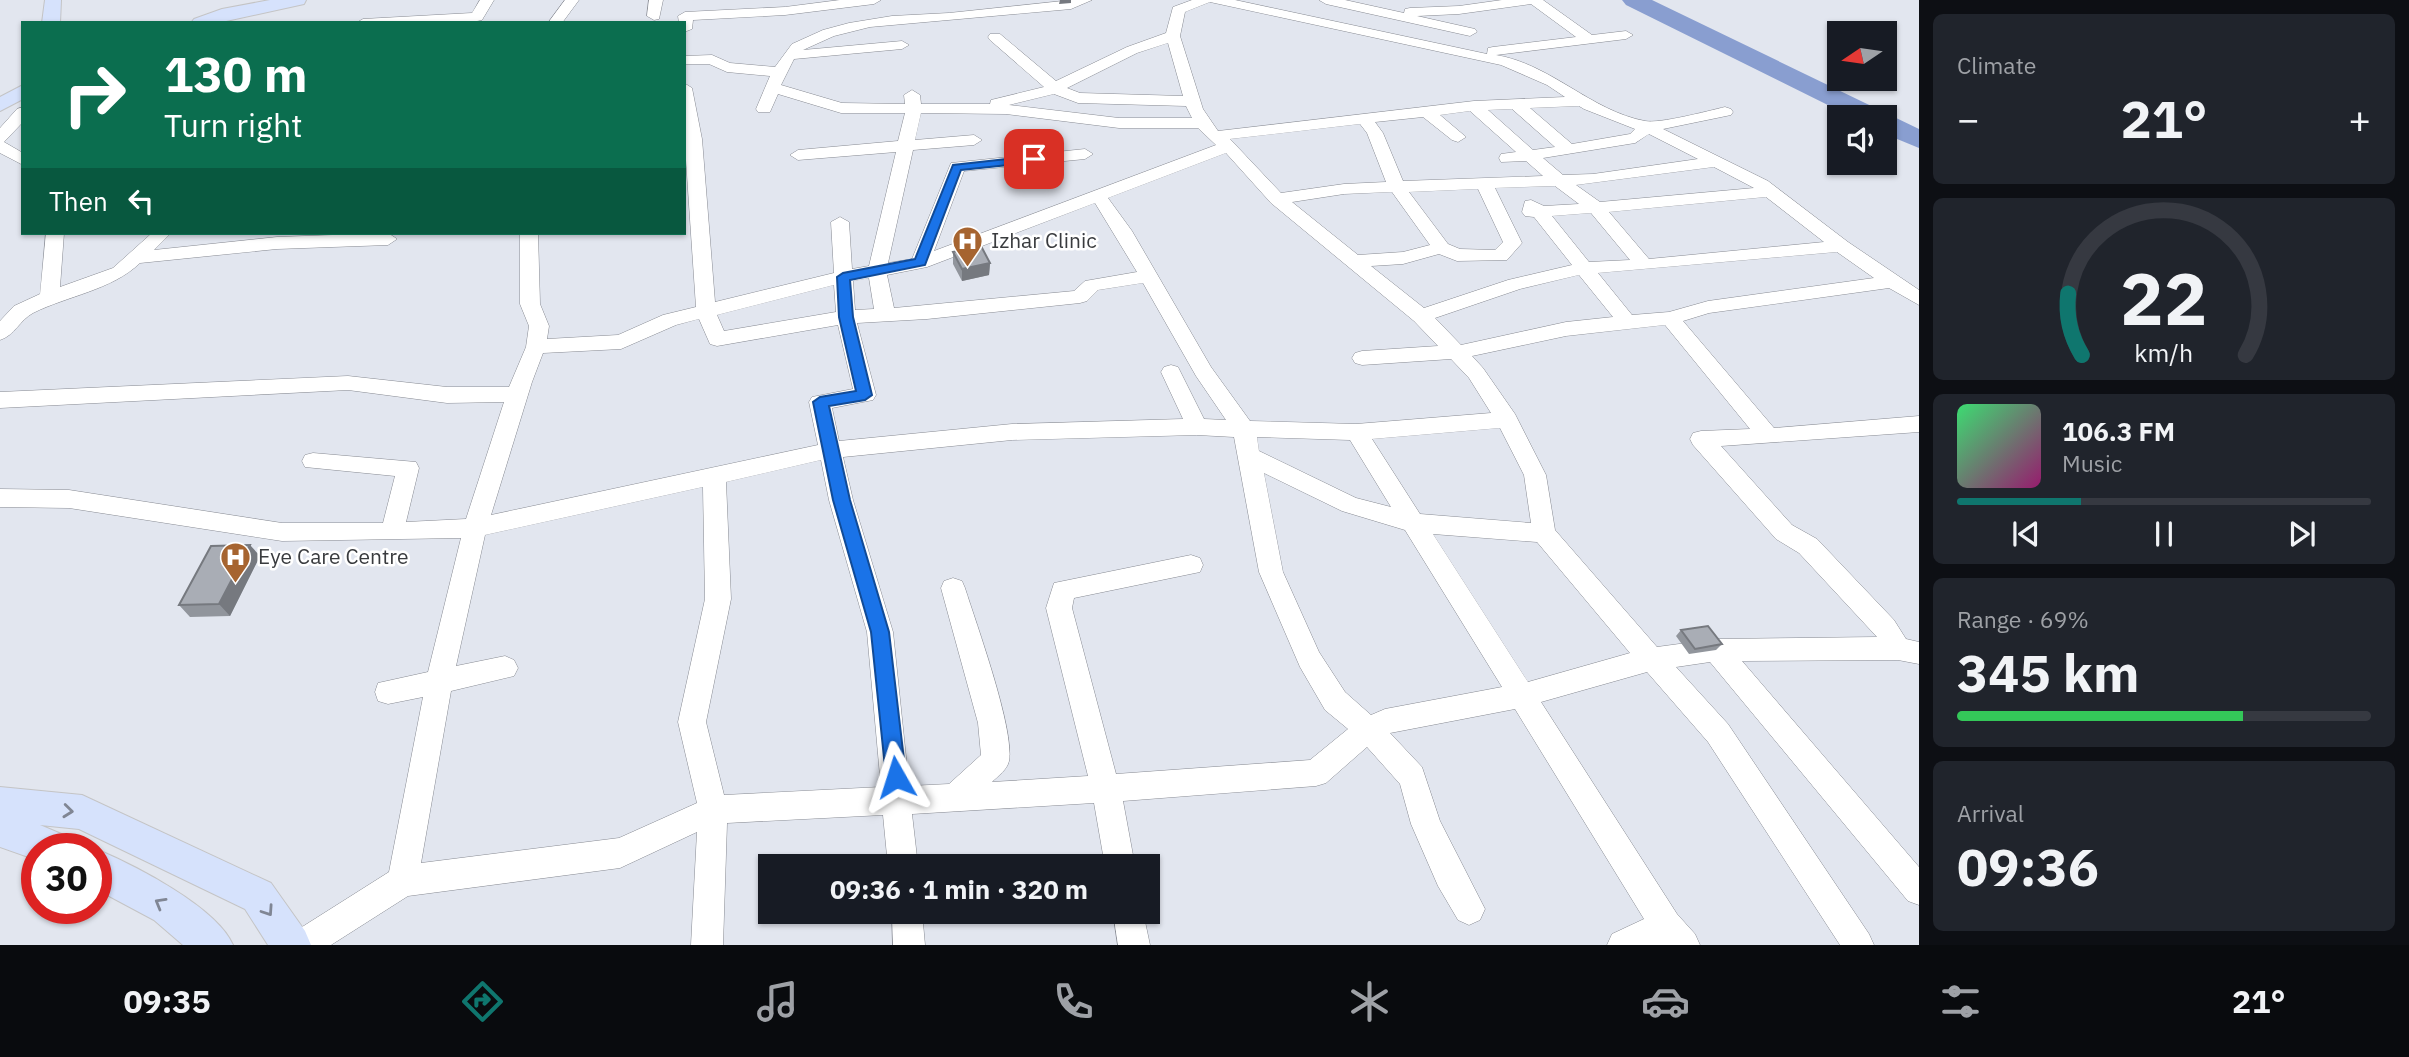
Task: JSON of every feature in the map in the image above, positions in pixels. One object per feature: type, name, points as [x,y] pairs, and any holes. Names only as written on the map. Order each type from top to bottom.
[{"type":"main road","points":[[51,21],[53,0]]},
{"type":"main road","points":[[206,21],[228,13],[298,0]]},
{"type":"main road","points":[[0,804],[82,812],[258,896],[291,945]]},
{"type":"main road","points":[[0,829],[21,835]]},
{"type":"main road","points":[[112,877],[167,907],[213,945]]},
{"type":"street","points":[[401,21],[477,17],[487,0]]},
{"type":"street","points":[[556,21],[572,0]]},
{"type":"street","points":[[654,16],[656,0]]},
{"type":"street","points":[[686,21],[685,16],[827,7],[874,0]]},
{"type":"street","points":[[892,0],[902,18]]},
{"type":"street","points":[[764,109],[796,48],[818,37],[877,21],[1071,5],[1086,0]]},
{"type":"street","points":[[1205,0],[1178,10],[1173,36],[1193,102],[1215,135],[1277,199],[1422,316],[1459,352],[1476,373],[1507,420],[1535,475],[1544,533],[1718,733],[1858,945]]},
{"type":"street","points":[[1216,0],[1464,54],[1499,56],[1626,34]]},
{"type":"street","points":[[1326,0],[1470,33]]},
{"type":"street","points":[[1390,15],[1436,5],[1459,10],[1533,0],[1588,39]]},
{"type":"street","points":[[1436,5],[1499,56],[1552,82],[1582,101],[1646,127],[1771,191],[1842,246],[1919,299]]},
{"type":"street","points":[[827,7],[847,29]]},
{"type":"street","points":[[976,109],[1054,88],[1132,50],[1173,36]]},
{"type":"street","points":[[995,37],[1054,88],[1078,97],[1193,102]]},
{"type":"street","points":[[791,55],[902,45]]},
{"type":"street","points":[[686,60],[712,59],[727,67],[777,80],[841,108],[913,101],[976,109],[1006,109],[1215,135],[1315,126],[1474,106],[1582,101]]},
{"type":"street","points":[[0,138],[17,100]]},
{"type":"street","points":[[885,314],[877,271],[913,101]]},
{"type":"street","points":[[1517,105],[1569,150]]},
{"type":"street","points":[[1474,106],[1558,180],[1595,207],[1644,265]]},
{"type":"street","points":[[686,110],[706,311],[717,339],[846,317],[927,313],[1080,297],[1092,285],[1149,276]]},
{"type":"street","points":[[1426,111],[1458,137]]},
{"type":"street","points":[[1507,158],[1635,138],[1646,127],[1726,112]]},
{"type":"street","points":[[1364,118],[1375,132],[1396,187],[1441,248]]},
{"type":"street","points":[[536,347],[621,342],[670,320],[843,277],[920,262],[1097,194],[1215,135]]},
{"type":"street","points":[[797,155],[974,140]]},
{"type":"street","points":[[0,146],[21,159]]},
{"type":"street","points":[[920,262],[957,167],[1085,154]]},
{"type":"street","points":[[1277,199],[1344,189],[1593,179],[1717,162]]},
{"type":"street","points":[[1353,261],[1403,257],[1441,248],[1465,256],[1500,256],[1513,243],[1497,205],[1483,182]]},
{"type":"street","points":[[1518,182],[1534,211],[1626,321]]},
{"type":"street","points":[[1534,211],[1667,203],[1771,191]]},
{"type":"street","points":[[1097,194],[1123,231],[1246,442],[1271,572],[1303,647],[1335,701],[1368,729],[1412,778],[1426,824],[1449,875],[1469,909]]},
{"type":"street","points":[[840,222],[846,317],[865,395],[820,402],[841,500],[880,632],[902,854]]},
{"type":"street","points":[[49,297],[55,235]]},
{"type":"street","points":[[0,314],[21,311],[49,297],[120,272],[160,235]]},
{"type":"street","points":[[403,881],[439,683],[475,528],[517,394],[536,347],[539,326],[530,304],[529,235]]},
{"type":"street","points":[[137,258],[277,243],[388,239]]},
{"type":"street","points":[[1422,316],[1515,284],[1583,268],[1644,265],[1842,246]]},
{"type":"street","points":[[1362,358],[1459,352],[1566,329],[1670,318],[1708,307],[1893,281]]},
{"type":"street","points":[[0,333],[21,311]]},
{"type":"street","points":[[1670,318],[1768,435]]},
{"type":"street","points":[[1171,372],[1197,426]]},
{"type":"street","points":[[0,400],[348,383],[447,395],[517,394]]},
{"type":"street","points":[[1246,442],[1507,420]]},
{"type":"street","points":[[1909,651],[1808,546],[1784,532],[1701,439],[1919,424]]},
{"type":"street","points":[[0,498],[69,499],[282,532],[392,532],[475,528],[831,450],[1012,432],[1197,426],[1246,442],[1350,505],[1414,523],[1544,533]]},
{"type":"street","points":[[1356,432],[1675,935],[1623,945]]},
{"type":"street","points":[[313,461],[408,468],[392,532]]},
{"type":"street","points":[[707,945],[713,810],[692,722],[718,599],[713,475]]},
{"type":"street","points":[[1118,854],[1106,789],[1059,608],[1063,590],[1191,565]]},
{"type":"street","points":[[953,588],[992,723],[995,760],[957,797]]},
{"type":"street","points":[[302,945],[403,881],[620,853],[713,810],[1106,789],[1316,773],[1368,729],[1385,722],[1524,695],[1651,659],[1716,650],[1909,651]]},
{"type":"street","points":[[1716,650],[1919,890]]},
{"type":"street","points":[[388,692],[505,668]]},
{"type":"street","points":[[908,924],[909,945]]},
{"type":"street","points":[[1130,924],[1133,945]]},
{"type":"building","points":[[981,246],[990,263],[962,269],[953,252]]},
{"type":"building","points":[[250,545],[219,604],[179,605],[211,546]]},
{"type":"building","points":[[1708,626],[1722,644],[1695,649],[1681,630]]},
{"type":"waterway","points":[[1634,0],[1848,105]]},
{"type":"waterway","points":[[1897,129],[1919,140]]},
{"type":"place","name":"Izhar Clinic","points":[[968,268]]},
{"type":"place","name":"Eye Care Centre","points":[[235,584]]},
{"type":"route","points":[[896,777],[880,632],[841,500],[820,402],[865,395],[846,317],[843,277],[920,262],[957,167],[1034,159]]}]
